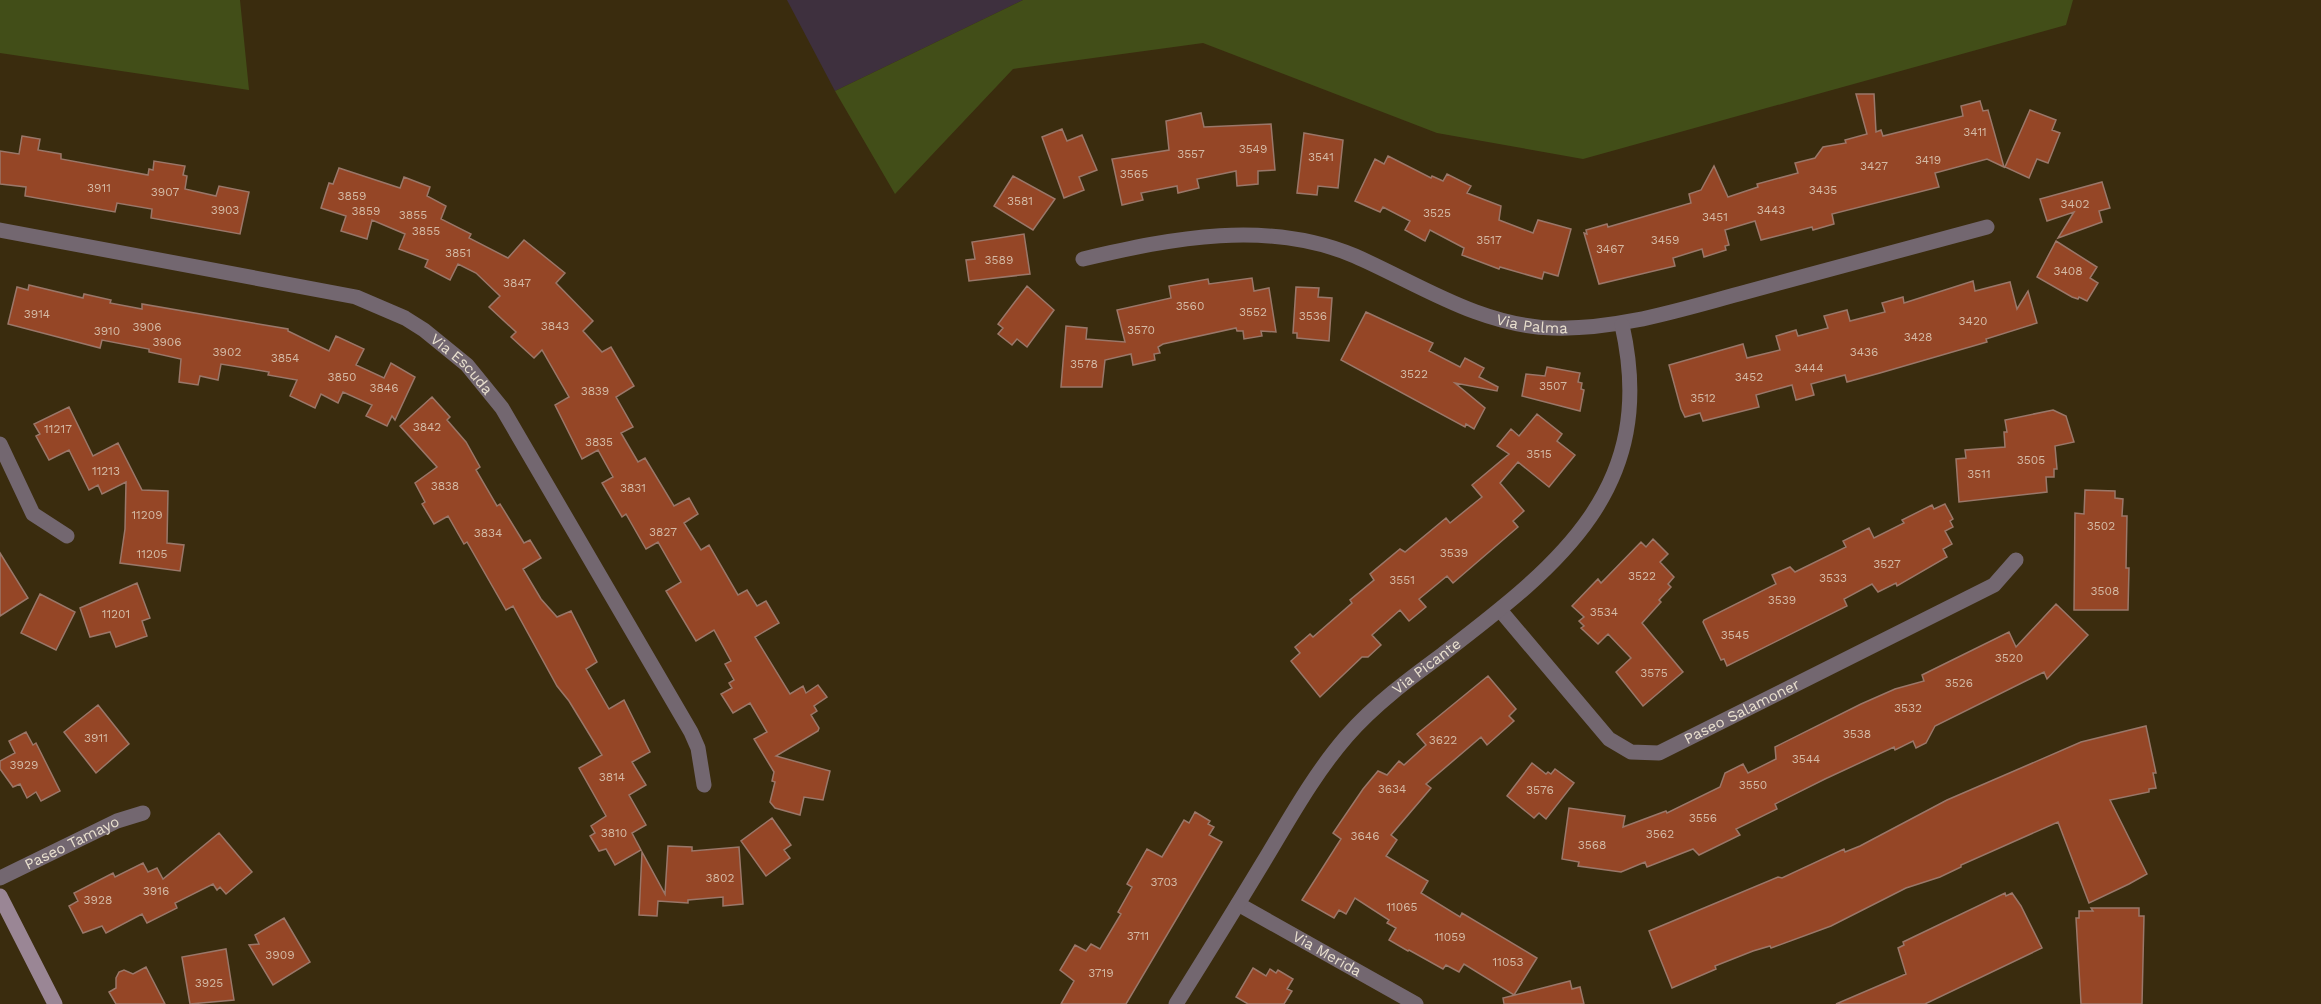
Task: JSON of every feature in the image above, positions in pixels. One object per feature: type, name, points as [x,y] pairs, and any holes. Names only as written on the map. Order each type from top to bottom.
[{"type":"main road","points":[[0,896],[55,1004]]},
{"type":"street","name":"Via Palma","points":[[1083,259],[1136,246],[1239,234],[1296,237],[1354,256],[1450,303],[1493,317],[1551,328],[1622,325],[1987,227]]},
{"type":"street","name":"Via Escuda","points":[[0,230],[347,295],[405,318],[446,347],[484,384],[520,436],[691,732],[698,748],[704,784]]},
{"type":"street","name":"Via Picante","points":[[1176,1004],[1309,786],[1347,736],[1386,697],[1500,610],[1583,529],[1602,500],[1617,468],[1624,446],[1631,401],[1629,355],[1622,325]]},
{"type":"street","points":[[0,444],[33,514],[67,536]]},
{"type":"street","name":"Paseo Salamoner","points":[[1500,610],[1609,739],[1631,752],[1659,753],[1994,585],[2016,560]]},
{"type":"street","name":"Paseo Tamayo","points":[[0,878],[117,821],[143,813]]},
{"type":"street","name":"Via Merida","points":[[1238,904],[1416,1004]]},
{"type":"shaded area","points":[[787,0],[1023,0],[835,91]]},
{"type":"green space","points":[[0,0],[240,0],[249,90],[0,53]]},
{"type":"green space","points":[[1023,0],[2073,0],[2066,25],[1583,159],[1437,133],[1203,43],[1013,69],[895,194],[835,91]]},
{"type":"building","points":[[1856,94],[1874,94],[1876,132],[1881,130],[1883,136],[1963,116],[1961,106],[1980,101],[1983,111],[1988,110],[2004,167],[1987,159],[1935,173],[1939,187],[1832,214],[1834,224],[1813,230],[1812,227],[1761,240],[1755,221],[1725,230],[1729,245],[1725,246],[1726,250],[1704,257],[1702,249],[1673,258],[1675,266],[1599,284],[1584,233],[1587,234],[1586,230],[1607,224],[1608,227],[1691,203],[1689,194],[1701,190],[1714,166],[1728,197],[1758,187],[1757,184],[1798,173],[1795,163],[1815,158],[1823,147],[1846,143],[1845,140],[1867,134]]},
{"type":"building","points":[[2030,110],[2056,120],[2052,130],[2060,133],[2048,163],[2037,159],[2029,178],[2005,167]]},
{"type":"building","points":[[1201,113],[1204,127],[1271,124],[1275,170],[1258,171],[1258,184],[1237,186],[1236,171],[1197,179],[1199,188],[1178,193],[1177,186],[1141,193],[1143,200],[1122,205],[1112,159],[1169,150],[1166,121]]},
{"type":"building","points":[[1062,129],[1067,141],[1082,135],[1097,170],[1079,177],[1084,190],[1064,198],[1042,137]]},
{"type":"building","points":[[1304,133],[1343,140],[1338,188],[1318,186],[1317,195],[1297,193]]},
{"type":"building","points":[[22,136],[40,139],[38,150],[61,154],[61,159],[148,175],[149,169],[153,170],[154,161],[185,166],[183,175],[187,176],[185,189],[216,196],[219,186],[249,192],[240,234],[151,218],[152,209],[117,203],[115,212],[25,196],[26,187],[0,184],[0,151],[19,154]]},
{"type":"building","points":[[1388,156],[1431,178],[1432,176],[1443,181],[1447,174],[1471,186],[1467,193],[1501,206],[1499,220],[1533,233],[1538,220],[1571,229],[1558,276],[1544,272],[1542,279],[1500,267],[1499,269],[1462,255],[1464,248],[1430,230],[1425,241],[1405,230],[1410,221],[1383,207],[1380,212],[1355,201],[1375,159],[1384,164]]},
{"type":"building","points":[[339,168],[400,188],[404,177],[430,187],[427,196],[446,206],[441,219],[471,234],[469,238],[508,258],[524,240],[565,273],[556,283],[593,321],[583,331],[602,352],[611,347],[634,386],[616,397],[633,427],[621,433],[638,462],[645,458],[674,506],[689,498],[698,514],[684,523],[701,550],[709,545],[738,595],[747,590],[757,606],[766,601],[779,623],[755,637],[790,694],[803,686],[806,693],[818,685],[827,697],[814,706],[817,711],[811,715],[819,728],[818,731],[776,756],[830,771],[823,800],[804,797],[800,815],[775,808],[770,802],[775,782],[772,781],[774,772],[754,739],[767,732],[750,703],[733,713],[721,694],[732,688],[729,683],[734,680],[725,664],[731,661],[714,630],[696,641],[666,591],[681,582],[658,542],[646,549],[626,514],[622,517],[602,483],[613,477],[598,450],[582,459],[555,405],[569,397],[542,350],[534,358],[511,337],[516,332],[489,307],[500,296],[476,273],[458,264],[450,280],[425,267],[428,260],[399,249],[405,234],[372,220],[367,239],[341,231],[346,216],[321,208],[329,183],[333,184]]},
{"type":"building","points":[[1013,176],[1055,199],[1033,230],[994,206]]},
{"type":"building","points":[[2102,182],[2110,208],[2099,211],[2102,222],[2058,238],[2074,212],[2047,221],[2040,199]]},
{"type":"building","points":[[1024,234],[1030,274],[969,281],[966,260],[975,259],[972,242]]},
{"type":"building","points":[[2056,241],[2097,267],[2090,278],[2098,283],[2087,301],[2079,297],[2078,299],[2072,297],[2037,277]]},
{"type":"building","points":[[1252,278],[1254,291],[1269,288],[1276,332],[1261,331],[1262,336],[1244,339],[1243,331],[1237,331],[1236,328],[1163,344],[1158,347],[1160,353],[1154,354],[1155,360],[1133,365],[1131,354],[1105,360],[1102,387],[1061,387],[1066,326],[1087,328],[1086,339],[1125,342],[1117,310],[1171,298],[1169,286],[1208,279],[1209,284]]},
{"type":"building","points":[[1973,281],[1975,291],[2010,282],[2017,309],[2028,291],[2037,323],[1986,339],[1987,342],[1847,382],[1845,375],[1811,384],[1814,395],[1796,400],[1792,385],[1756,395],[1759,407],[1703,421],[1700,413],[1685,417],[1681,409],[1669,365],[1743,344],[1747,358],[1780,350],[1776,336],[1796,330],[1798,336],[1828,328],[1824,316],[1847,310],[1850,321],[1885,312],[1882,303],[1903,297],[1904,303]]},
{"type":"building","points":[[29,285],[83,298],[84,294],[111,300],[110,303],[142,309],[142,304],[288,329],[329,351],[336,336],[364,349],[356,365],[384,378],[391,363],[415,377],[395,420],[392,416],[387,426],[366,416],[372,405],[343,392],[338,403],[321,394],[315,408],[290,396],[297,380],[268,375],[269,372],[221,364],[218,380],[200,376],[198,385],[179,382],[181,359],[149,352],[149,349],[102,340],[100,348],[8,324],[17,287],[28,290]]},
{"type":"building","points":[[1027,286],[1054,310],[1027,347],[1017,339],[1012,345],[998,334],[1003,328],[998,324]]},
{"type":"building","points":[[1296,287],[1319,288],[1318,297],[1332,298],[1329,341],[1297,338],[1297,333],[1293,333]]},
{"type":"building","points":[[1366,312],[1433,343],[1429,351],[1460,367],[1465,358],[1484,368],[1479,377],[1498,387],[1497,391],[1455,383],[1485,408],[1474,429],[1466,424],[1465,427],[1341,360]]},
{"type":"building","points":[[1547,367],[1580,373],[1578,382],[1582,383],[1581,389],[1584,390],[1580,411],[1522,396],[1526,374],[1545,376]]},
{"type":"building","points":[[432,397],[450,417],[447,420],[466,442],[480,467],[476,470],[497,506],[500,504],[524,543],[530,540],[541,558],[523,569],[541,599],[557,617],[571,611],[597,662],[586,669],[609,709],[624,700],[650,752],[632,762],[646,785],[629,795],[646,825],[632,833],[641,850],[615,865],[606,849],[599,851],[590,836],[595,833],[591,826],[606,816],[579,768],[602,755],[569,701],[557,686],[513,606],[506,610],[467,542],[464,544],[448,516],[434,524],[422,504],[425,502],[415,483],[437,467],[400,426]]},
{"type":"building","points":[[69,407],[93,456],[118,443],[142,490],[168,491],[167,543],[184,545],[180,571],[120,563],[125,529],[126,482],[102,494],[98,485],[89,490],[69,450],[49,460],[36,436],[40,434],[34,424]]},
{"type":"building","points":[[2053,410],[2066,416],[2074,442],[2055,446],[2057,469],[2054,469],[2054,477],[2046,477],[2047,492],[1959,502],[1956,459],[1966,458],[1965,450],[2005,447],[2004,432],[2007,432],[2005,420]]},
{"type":"building","points":[[1537,414],[1562,434],[1557,441],[1575,455],[1549,487],[1518,462],[1500,483],[1524,511],[1513,521],[1518,527],[1453,583],[1447,576],[1419,599],[1426,607],[1409,621],[1400,610],[1372,635],[1381,645],[1368,657],[1362,657],[1320,697],[1291,661],[1300,653],[1295,647],[1310,634],[1313,637],[1352,603],[1350,600],[1374,580],[1370,574],[1400,549],[1405,552],[1446,518],[1450,523],[1482,497],[1472,485],[1509,454],[1497,446],[1511,429],[1519,436]]},
{"type":"building","points":[[2085,490],[2115,491],[2115,498],[2123,499],[2122,516],[2127,516],[2128,610],[2074,610],[2075,513],[2084,514]]},
{"type":"building","points":[[1945,504],[1953,519],[1950,521],[1953,527],[1945,531],[1952,544],[1943,549],[1947,557],[1897,586],[1896,583],[1878,592],[1872,584],[1844,599],[1847,606],[1727,666],[1724,659],[1721,660],[1704,620],[1776,584],[1772,575],[1790,567],[1795,572],[1846,547],[1843,541],[1869,528],[1874,538],[1932,505],[1934,509]]},
{"type":"building","points":[[1653,539],[1668,554],[1660,562],[1674,577],[1668,584],[1671,587],[1659,600],[1661,602],[1642,623],[1683,672],[1643,706],[1616,672],[1631,658],[1608,634],[1598,644],[1581,628],[1584,626],[1579,621],[1584,617],[1572,606],[1598,579],[1601,583],[1641,542],[1646,547]]},
{"type":"building","points":[[0,553],[28,598],[0,616]]},
{"type":"building","points":[[137,583],[150,618],[142,621],[147,636],[116,647],[110,632],[90,637],[80,608]]},
{"type":"building","points":[[40,594],[75,612],[56,650],[21,633]]},
{"type":"building","points":[[2056,604],[2088,635],[2047,679],[2044,672],[1935,726],[1926,743],[1916,748],[1913,741],[1895,750],[1894,747],[1825,779],[1775,804],[1777,809],[1736,829],[1740,835],[1699,855],[1693,849],[1647,867],[1645,862],[1621,872],[1578,866],[1579,862],[1562,859],[1569,808],[1625,816],[1623,827],[1666,811],[1667,813],[1720,787],[1725,773],[1743,764],[1748,773],[1776,759],[1775,747],[1861,704],[1895,689],[1924,681],[1922,675],[2009,632],[2016,647]]},
{"type":"building","points":[[1488,676],[1516,709],[1509,716],[1514,721],[1487,745],[1481,737],[1426,784],[1431,788],[1391,835],[1397,840],[1386,856],[1428,881],[1421,893],[1460,917],[1462,913],[1537,958],[1514,995],[1464,964],[1459,972],[1446,965],[1443,969],[1389,940],[1396,928],[1387,923],[1389,920],[1355,898],[1346,914],[1339,910],[1334,918],[1302,900],[1341,839],[1333,833],[1363,789],[1378,771],[1387,775],[1399,761],[1404,765],[1426,745],[1417,734]]},
{"type":"building","points":[[98,705],[129,744],[96,773],[64,732]]},
{"type":"building","points":[[2146,726],[2156,773],[2153,773],[2156,788],[2149,789],[2149,792],[2110,800],[2147,874],[2129,884],[2089,903],[2058,822],[1961,865],[1940,877],[1906,888],[1831,926],[1771,948],[1770,946],[1753,951],[1715,966],[1716,969],[1672,988],[1649,931],[1778,877],[1782,878],[1844,849],[1845,852],[1860,846],[1947,800],[2081,742]]},
{"type":"building","points":[[26,732],[33,745],[36,743],[60,791],[41,801],[36,792],[27,798],[20,784],[13,787],[0,769],[0,761],[15,753],[9,741]]},
{"type":"building","points":[[1532,763],[1546,774],[1548,772],[1551,774],[1555,769],[1574,783],[1546,819],[1539,813],[1534,818],[1507,796]]},
{"type":"building","points":[[1195,812],[1210,821],[1208,824],[1214,827],[1209,835],[1222,842],[1126,1004],[1061,1004],[1074,981],[1060,970],[1075,945],[1086,951],[1091,944],[1100,949],[1121,914],[1118,912],[1132,887],[1127,884],[1147,849],[1162,857],[1184,820],[1189,823]]},
{"type":"building","points":[[772,818],[791,845],[784,850],[790,858],[766,876],[741,841]]},
{"type":"building","points":[[219,833],[252,872],[226,894],[220,887],[217,890],[213,884],[175,903],[177,908],[147,923],[142,914],[106,933],[102,926],[83,933],[69,906],[78,901],[74,893],[113,873],[115,877],[143,863],[148,872],[157,868],[163,879]]},
{"type":"building","points":[[668,846],[692,847],[692,851],[739,847],[743,904],[723,906],[723,897],[688,900],[688,903],[658,901],[657,916],[639,915],[642,852],[665,894]]},
{"type":"building","points":[[2005,893],[2006,896],[2012,893],[2021,906],[2042,948],[1925,1004],[1836,1004],[1906,974],[1898,948],[1904,945],[1903,942]]},
{"type":"building","points":[[2091,908],[2139,908],[2139,916],[2144,916],[2142,1004],[2081,1004],[2076,918],[2079,918],[2079,911],[2093,911]]},
{"type":"building","points":[[284,918],[310,962],[273,985],[249,945],[259,944],[255,935]]},
{"type":"building","points":[[226,949],[234,1000],[190,1004],[182,957]]},
{"type":"building","points":[[146,967],[165,1004],[116,1004],[109,992],[116,988],[116,978],[119,972],[124,970],[133,974]]},
{"type":"building","points":[[1253,968],[1266,976],[1270,969],[1276,973],[1278,970],[1293,979],[1287,989],[1292,991],[1284,1004],[1248,1004],[1236,997]]},
{"type":"building","points":[[1570,981],[1572,989],[1580,987],[1584,1004],[1504,1004],[1503,998]]}]
